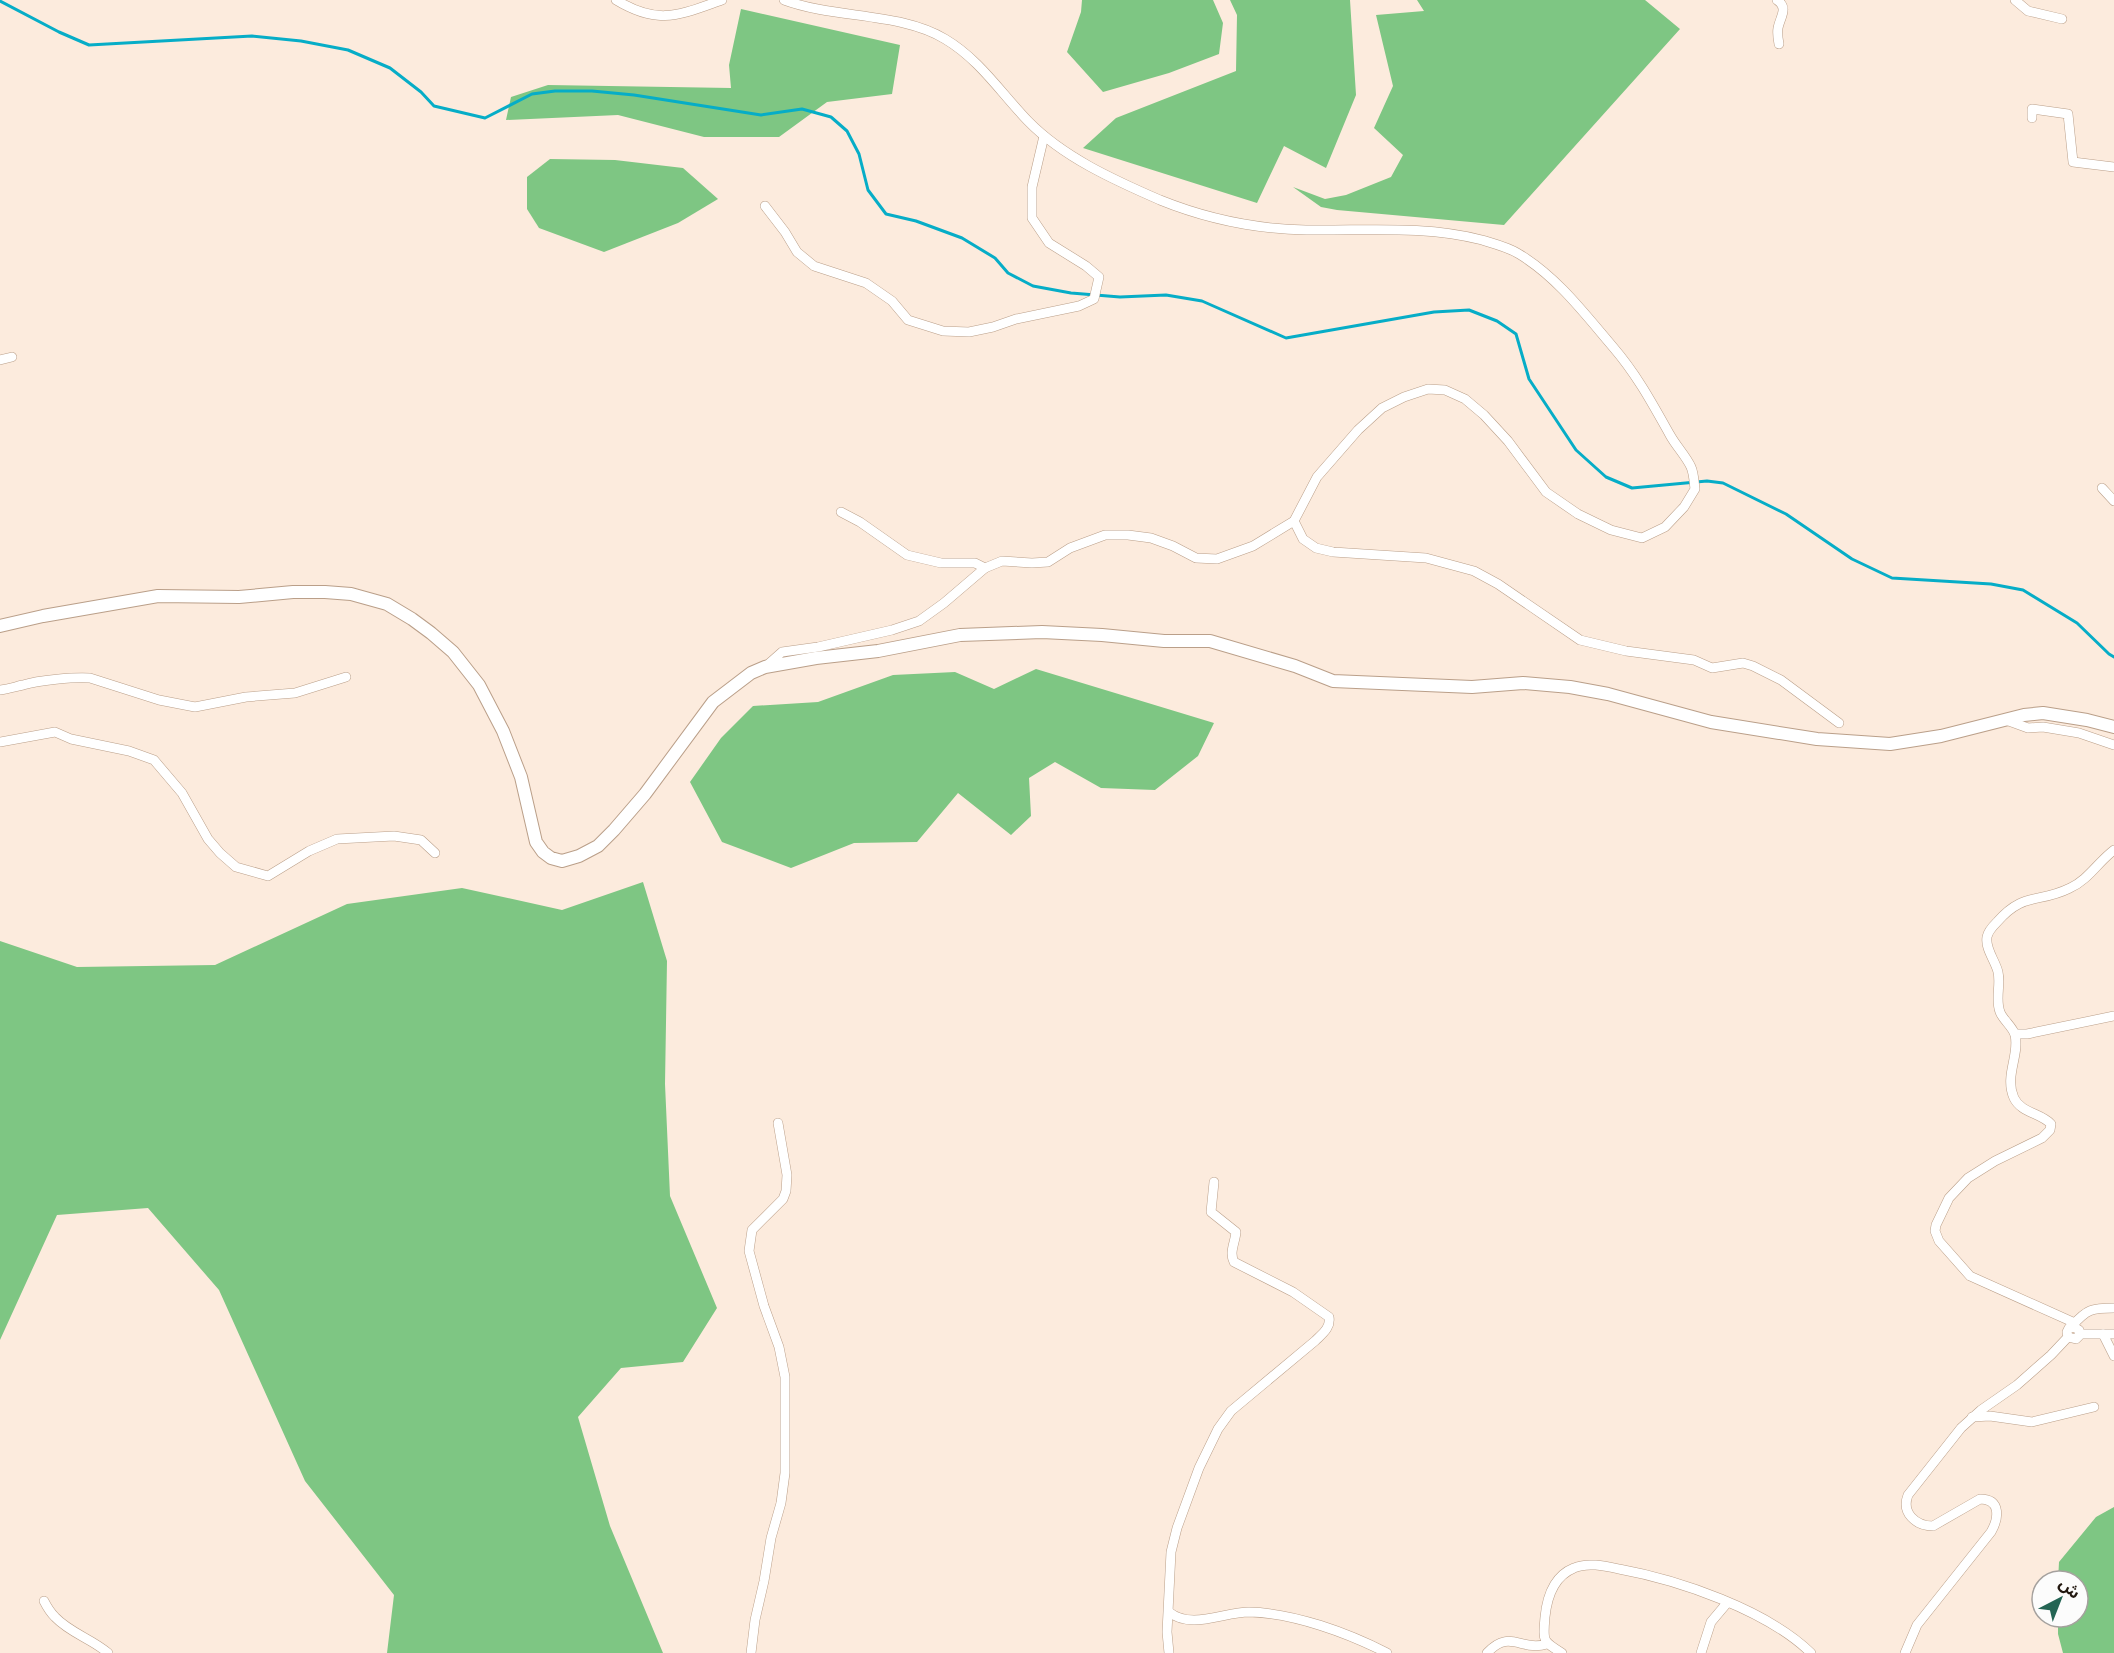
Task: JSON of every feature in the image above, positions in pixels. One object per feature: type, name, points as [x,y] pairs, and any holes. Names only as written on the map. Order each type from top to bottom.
[{"type":"main road","points":[[0,626],[158,596],[239,597],[325,591],[351,594],[387,604],[412,619],[453,652],[479,685],[503,731],[521,777],[536,842],[551,858],[562,861],[579,856],[603,841],[645,794],[713,702],[744,678],[765,667],[878,651],[960,635],[1062,633],[1164,641],[1210,641],[1295,666],[1333,681],[1462,687],[1523,683],[1570,687],[1608,694],[1711,722],[1817,739],[1890,744],[1941,736],[2024,715],[2056,713],[2114,727]]},
{"type":"street","points":[[616,0],[628,7],[662,17],[685,13],[722,0]]},
{"type":"street","points":[[765,667],[782,652],[818,648],[919,621],[985,568],[1002,561],[1048,562],[1070,548],[1106,535],[1151,538],[1196,558],[1217,559],[1253,546],[1294,521],[1317,477],[1358,430],[1382,408],[1428,389],[1445,390],[1465,399],[1484,415],[1508,441],[1546,492],[1578,514],[1611,530],[1642,538],[1665,528],[1684,507],[1695,489],[1691,468],[1674,443],[1644,387],[1625,361],[1561,286],[1517,252],[1456,233],[1408,229],[1303,230],[1228,222],[1164,201],[1114,179],[1044,136],[975,63],[943,37],[916,26],[812,9],[784,0]]},
{"type":"street","points":[[1777,0],[1784,8],[1778,30],[1779,44]]},
{"type":"street","points":[[2014,0],[2028,11],[2062,19]]},
{"type":"street","points":[[2032,118],[2032,109],[2068,114],[2073,162],[2114,167]]},
{"type":"street","points":[[765,206],[797,252],[814,266],[866,283],[892,301],[908,320],[943,331],[969,333],[1016,319],[1079,306],[1094,299],[1099,277],[1049,243],[1032,218],[1032,187],[1044,136]]},
{"type":"street","points":[[0,360],[12,357]]},
{"type":"street","points":[[2102,488],[2114,501]]},
{"type":"street","points":[[841,512],[908,555],[941,563],[975,563],[985,568]]},
{"type":"street","points":[[1294,521],[1303,538],[1316,548],[1333,552],[1426,558],[1474,571],[1498,584],[1580,640],[1589,643],[1626,651],[1694,660],[1712,668],[1743,663],[1753,666],[1781,680],[1839,723]]},
{"type":"street","points":[[0,690],[80,677],[90,678],[159,700],[195,707],[246,697],[295,693],[346,677]]},
{"type":"street","points":[[2005,720],[2028,728],[2052,728],[2079,733],[2114,745]]},
{"type":"street","points":[[0,742],[55,732],[71,739],[129,751],[154,760],[187,800],[208,839],[220,854],[236,867],[268,876],[309,851],[337,839],[394,836],[421,840],[435,853]]},
{"type":"street","points":[[2080,1335],[2074,1325],[1970,1276],[1939,1241],[1935,1231],[1949,1198],[1968,1178],[1995,1161],[2042,1138],[2050,1130],[2051,1124],[2048,1120],[2028,1111],[2014,1099],[2011,1068],[2015,1034],[2000,1013],[1997,1000],[1998,971],[1988,948],[1987,938],[1990,931],[2012,907],[2022,901],[2051,896],[2082,882],[2114,850]]},
{"type":"street","points":[[2015,1034],[2061,1028],[2114,1016]]},
{"type":"street","points":[[751,1653],[754,1620],[764,1581],[771,1538],[781,1503],[785,1473],[785,1377],[779,1347],[764,1306],[749,1251],[752,1230],[783,1199],[786,1191],[788,1175],[778,1123]]},
{"type":"street","points":[[1169,1653],[1171,1552],[1177,1528],[1199,1468],[1218,1430],[1231,1411],[1315,1341],[1330,1322],[1329,1317],[1293,1292],[1234,1262],[1232,1250],[1236,1232],[1211,1212],[1214,1182]]},
{"type":"street","points":[[2068,1337],[2067,1330],[2089,1310],[2114,1308]]},
{"type":"street","points":[[2103,1334],[2114,1356]]},
{"type":"street","points":[[2068,1337],[2074,1340],[2080,1335],[2114,1334]]},
{"type":"street","points":[[1905,1653],[1917,1625],[1991,1532],[1998,1510],[1988,1499],[1980,1498],[1933,1526],[1925,1526],[1906,1511],[1908,1495],[1934,1460],[1972,1417],[2017,1385],[2068,1337]]},
{"type":"street","points":[[1972,1417],[1990,1416],[2032,1422],[2094,1407]]},
{"type":"street","points":[[1547,1644],[1544,1636],[1547,1604],[1562,1575],[1575,1567],[1602,1566],[1632,1571],[1683,1585],[1727,1603],[1792,1637],[1811,1653]]},
{"type":"street","points":[[44,1601],[56,1618],[66,1627],[92,1640],[108,1653]]},
{"type":"street","points":[[1701,1653],[1711,1622],[1727,1603]]},
{"type":"street","points":[[1169,1612],[1177,1619],[1190,1620],[1249,1612],[1272,1614],[1301,1620],[1387,1653]]},
{"type":"street","points":[[1487,1653],[1496,1643],[1507,1640],[1535,1646],[1547,1644],[1563,1653]]},
{"type":"green space","points":[[1082,0],[1213,0],[1223,23],[1219,54],[1169,73],[1103,92],[1067,52],[1081,12]]},
{"type":"green space","points":[[1230,0],[1350,0],[1356,95],[1326,168],[1284,146],[1257,203],[1083,148],[1116,118],[1236,71],[1237,15]]},
{"type":"green space","points":[[1417,0],[1645,0],[1680,29],[1504,225],[1321,207],[1293,187],[1325,199],[1346,195],[1391,177],[1403,155],[1374,128],[1393,86],[1376,15],[1424,11]]},
{"type":"green space","points":[[741,9],[900,45],[892,94],[827,102],[779,137],[704,137],[618,115],[506,120],[511,97],[548,85],[731,88],[729,65]]},
{"type":"green space","points":[[550,159],[615,160],[683,168],[718,199],[678,223],[604,252],[539,228],[527,209],[527,177]]},
{"type":"green space","points":[[1036,669],[1214,723],[1198,756],[1155,790],[1101,788],[1055,762],[1029,778],[1031,816],[1011,835],[958,793],[917,842],[854,843],[791,868],[722,842],[690,782],[721,738],[753,706],[818,702],[893,675],[955,672],[994,689]]},
{"type":"green space","points":[[643,882],[667,961],[665,1084],[670,1196],[717,1308],[683,1362],[621,1368],[578,1417],[610,1526],[663,1653],[387,1653],[394,1595],[305,1481],[219,1290],[148,1208],[57,1215],[0,1340],[0,941],[77,967],[215,965],[347,904],[462,888],[562,910]]},
{"type":"green space","points":[[2114,1507],[2114,1653],[2063,1653],[2058,1629],[2090,1629],[2090,1569],[2059,1569],[2059,1562],[2096,1517]]},
{"type":"waterway","points":[[0,1],[89,45],[252,36],[301,41],[348,50],[390,68],[421,92],[434,106],[485,118],[532,94],[555,91],[592,91],[634,95],[761,115],[802,109],[831,117],[847,131],[859,154],[868,190],[886,214],[916,221],[962,238],[995,258],[1008,273],[1033,286],[1071,293],[1120,297],[1166,295],[1202,301],[1286,338],[1434,312],[1469,310],[1497,321],[1516,334],[1529,379],[1576,450],[1606,477],[1632,488],[1707,481],[1723,483],[1786,514],[1852,559],[1892,578],[1991,584],[2023,590],[2077,623],[2114,657]]}]
